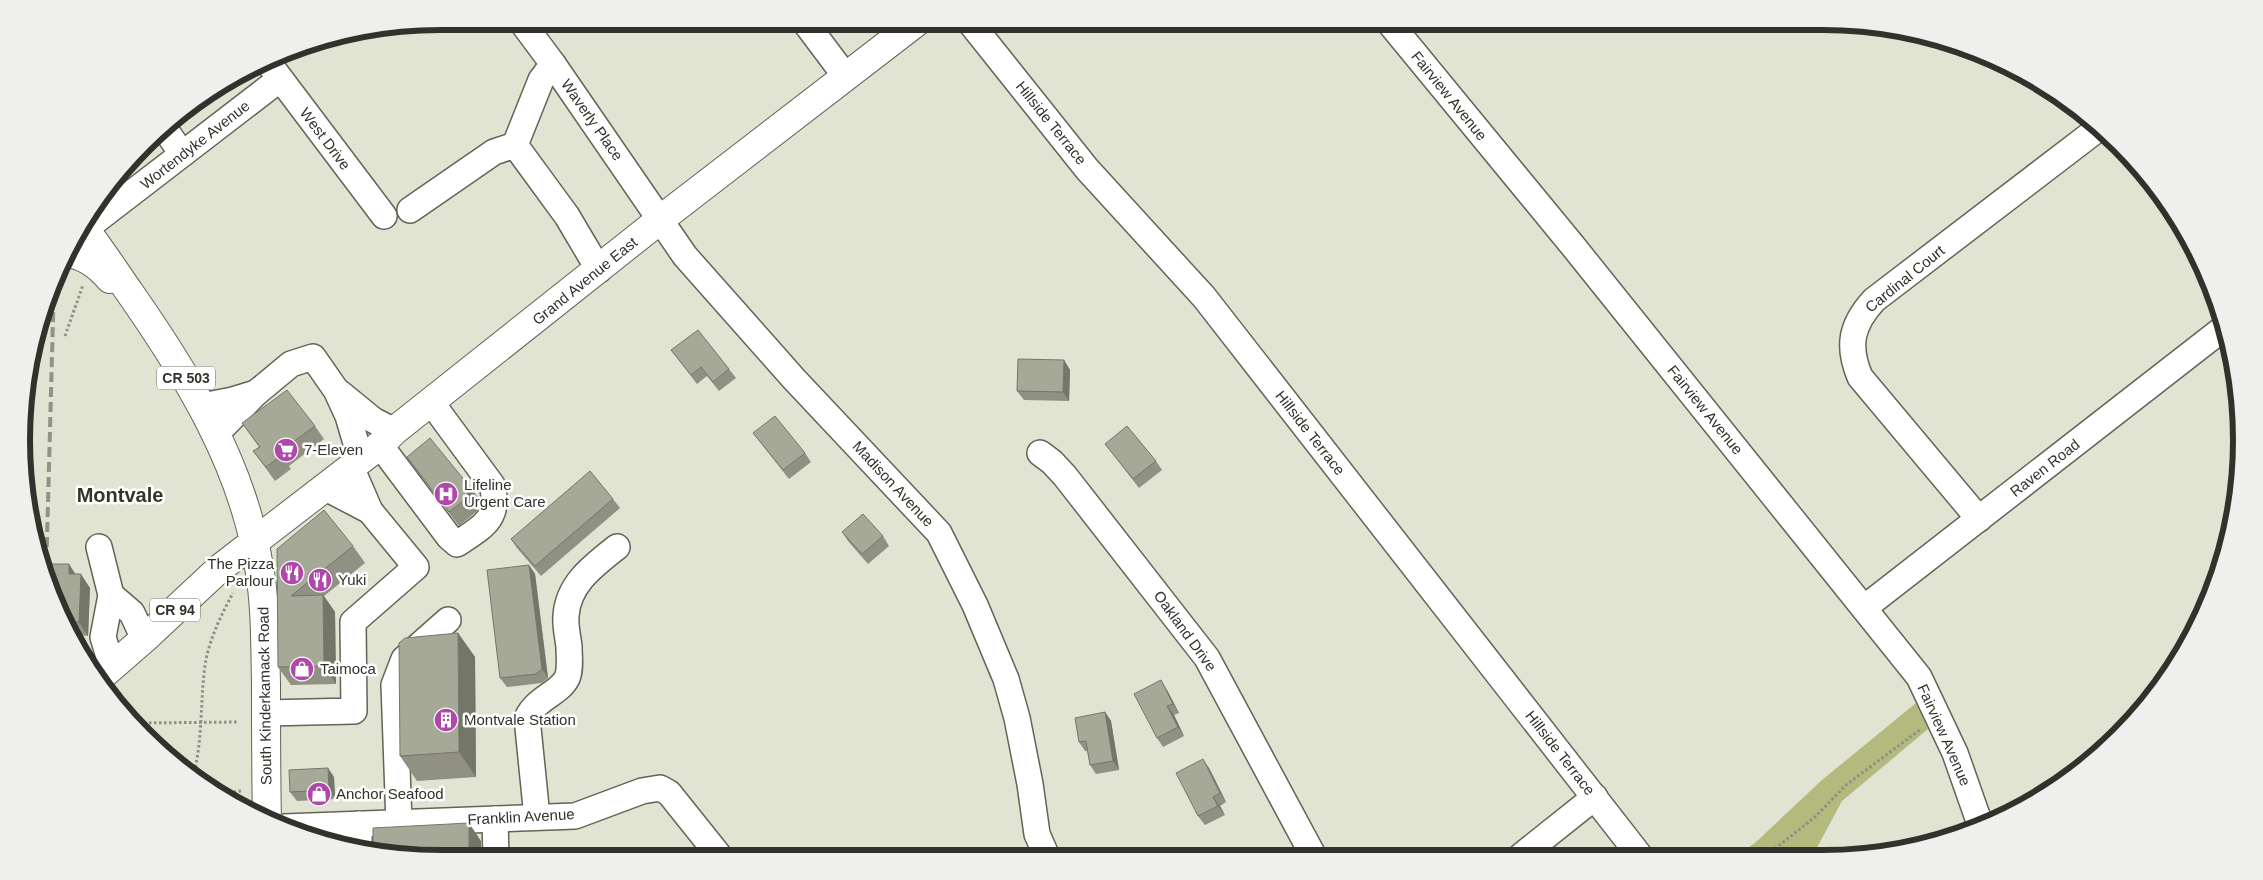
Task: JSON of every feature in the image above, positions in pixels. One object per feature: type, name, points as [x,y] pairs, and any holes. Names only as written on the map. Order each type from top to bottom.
[{"type":"main road","name":"Grand Avenue East","points":[[254,543],[372,451],[661,219],[906,30]]},
{"type":"main road","name":"CR 503","points":[[85,236],[155,328],[202,406],[216,434],[245,507],[254,543]]},
{"type":"main road","points":[[75,254],[99,266],[155,328]]},
{"type":"main road","name":"CR 94","points":[[105,673],[219,569],[254,543]]},
{"type":"main road","name":"South Kinderkamack Road","points":[[254,543],[265,614],[267,812]]},
{"type":"street","name":"Waverly Place","points":[[528,30],[661,219]]},
{"type":"street","points":[[811,30],[846,77]]},
{"type":"street","name":"Hillside Terrace","points":[[976,30],[1087,169],[1204,296],[1635,850]]},
{"type":"street","name":"Fairview Avenue","points":[[1402,30],[1918,676],[1958,760],[1978,820]]},
{"type":"street","points":[[515,145],[537,88],[553,64]]},
{"type":"street","name":"Wortendyke Avenue","points":[[97,215],[133,179],[182,154],[273,70]]},
{"type":"street","name":"West Drive","points":[[273,70],[384,216]]},
{"type":"street","name":"Cardinal Court","points":[[1979,519],[1860,377],[1854,362],[1852,343],[1855,326],[1863,312],[1874,300],[2093,132]]},
{"type":"street","points":[[168,134],[182,154]]},
{"type":"street","points":[[410,210],[494,152],[515,145]]},
{"type":"street","points":[[515,145],[567,216],[599,270]]},
{"type":"street","name":"Madison Avenue","points":[[661,219],[685,256],[794,379],[939,533],[975,605],[1006,679],[1017,718],[1030,784],[1036,834],[1044,850]]},
{"type":"street","name":"Raven Road","points":[[1864,608],[2218,332]]},
{"type":"street","points":[[216,434],[256,393],[291,364],[313,357],[336,390],[348,416],[372,451],[457,544],[489,521],[495,509],[496,497],[492,485],[431,402]]},
{"type":"street","points":[[336,390],[373,420],[370,511]]},
{"type":"street","points":[[202,406],[256,393]]},
{"type":"street","name":"Oakland Drive","points":[[1040,453],[1052,462],[1065,476],[1207,658],[1311,850]]},
{"type":"street","points":[[266,713],[354,711],[353,622],[416,567],[370,511],[324,487]]},
{"type":"street","points":[[99,547],[111,595],[104,637],[105,673]]},
{"type":"street","points":[[537,817],[527,718],[531,710],[562,685],[568,676],[569,651],[566,616],[573,588],[582,577],[617,547]]},
{"type":"street","points":[[111,595],[132,613],[144,639]]},
{"type":"street","points":[[399,822],[394,685],[404,659],[448,620]]},
{"type":"street","name":"Franklin Avenue","points":[[318,831],[359,836],[399,822],[575,816],[642,791],[660,788],[669,793],[715,850]]},
{"type":"street","points":[[1529,850],[1595,797]]},
{"type":"street","points":[[495,819],[496,850]]},
{"type":"path","points":[[65,336],[86,279]]},
{"type":"path","points":[[195,769],[202,722],[205,664],[213,634],[233,593]]},
{"type":"path","points":[[1773,850],[1814,817],[1846,785],[1937,715]]},
{"type":"path","points":[[144,723],[238,722]]},
{"type":"path","points":[[232,793],[240,791]]},
{"type":"green space","points":[[1916,703],[1928,729],[1842,801],[1816,850],[1745,850],[1756,842],[1822,780]]},
{"type":"building","points":[[698,330],[729,369],[713,382],[701,367],[691,375],[671,350]]},
{"type":"building","points":[[1018,359],[1064,360],[1063,392],[1017,391]]},
{"type":"building","name":"7-Eleven","points":[[287,390],[315,426],[279,452],[281,456],[266,467],[253,451],[260,447],[242,423]]},
{"type":"building","points":[[775,416],[805,453],[783,470],[753,433]]},
{"type":"building","points":[[1127,426],[1156,461],[1133,479],[1105,444]]},
{"type":"building","points":[[430,438],[470,487],[466,499],[449,512],[407,457]]},
{"type":"building","points":[[590,471],[613,499],[535,566],[511,539]]},
{"type":"building","points":[[324,510],[353,546],[291,596],[323,595],[324,666],[278,667],[277,549]]},
{"type":"building","points":[[863,514],[883,536],[862,554],[842,532]]},
{"type":"building","points":[[50,564],[69,564],[69,574],[81,574],[79,622],[72,621]]},
{"type":"building","points":[[529,565],[542,669],[536,674],[500,678],[487,570]]},
{"type":"building","points":[[458,633],[459,752],[400,756],[399,643],[405,638]]},
{"type":"building","points":[[1161,680],[1173,704],[1167,706],[1178,727],[1157,738],[1134,694]]},
{"type":"building","points":[[1105,712],[1113,761],[1090,765],[1086,741],[1079,742],[1075,718]]},
{"type":"building","points":[[1203,759],[1220,793],[1213,797],[1218,806],[1198,816],[1176,773]]},
{"type":"building","points":[[328,768],[329,790],[290,792],[289,770]]},
{"type":"building","points":[[469,823],[469,850],[413,849],[373,844],[373,828]]},
{"type":"railway","points":[[47,554],[53,304]]},
{"type":"place","name":"7-Eleven","points":[[286,450]]},
{"type":"place","name":"Lifeline Urgent Care","points":[[446,494]]},
{"type":"place","name":"The Pizza Parlour","points":[[292,573]]},
{"type":"place","name":"Yuki","points":[[320,580]]},
{"type":"place","name":"Taimoca","points":[[302,669]]},
{"type":"place","name":"Montvale Station","points":[[446,720]]},
{"type":"place","name":"Anchor Seafood","points":[[319,794]]},
{"type":"district","name":"Montvale","points":[[120,495]]}]
